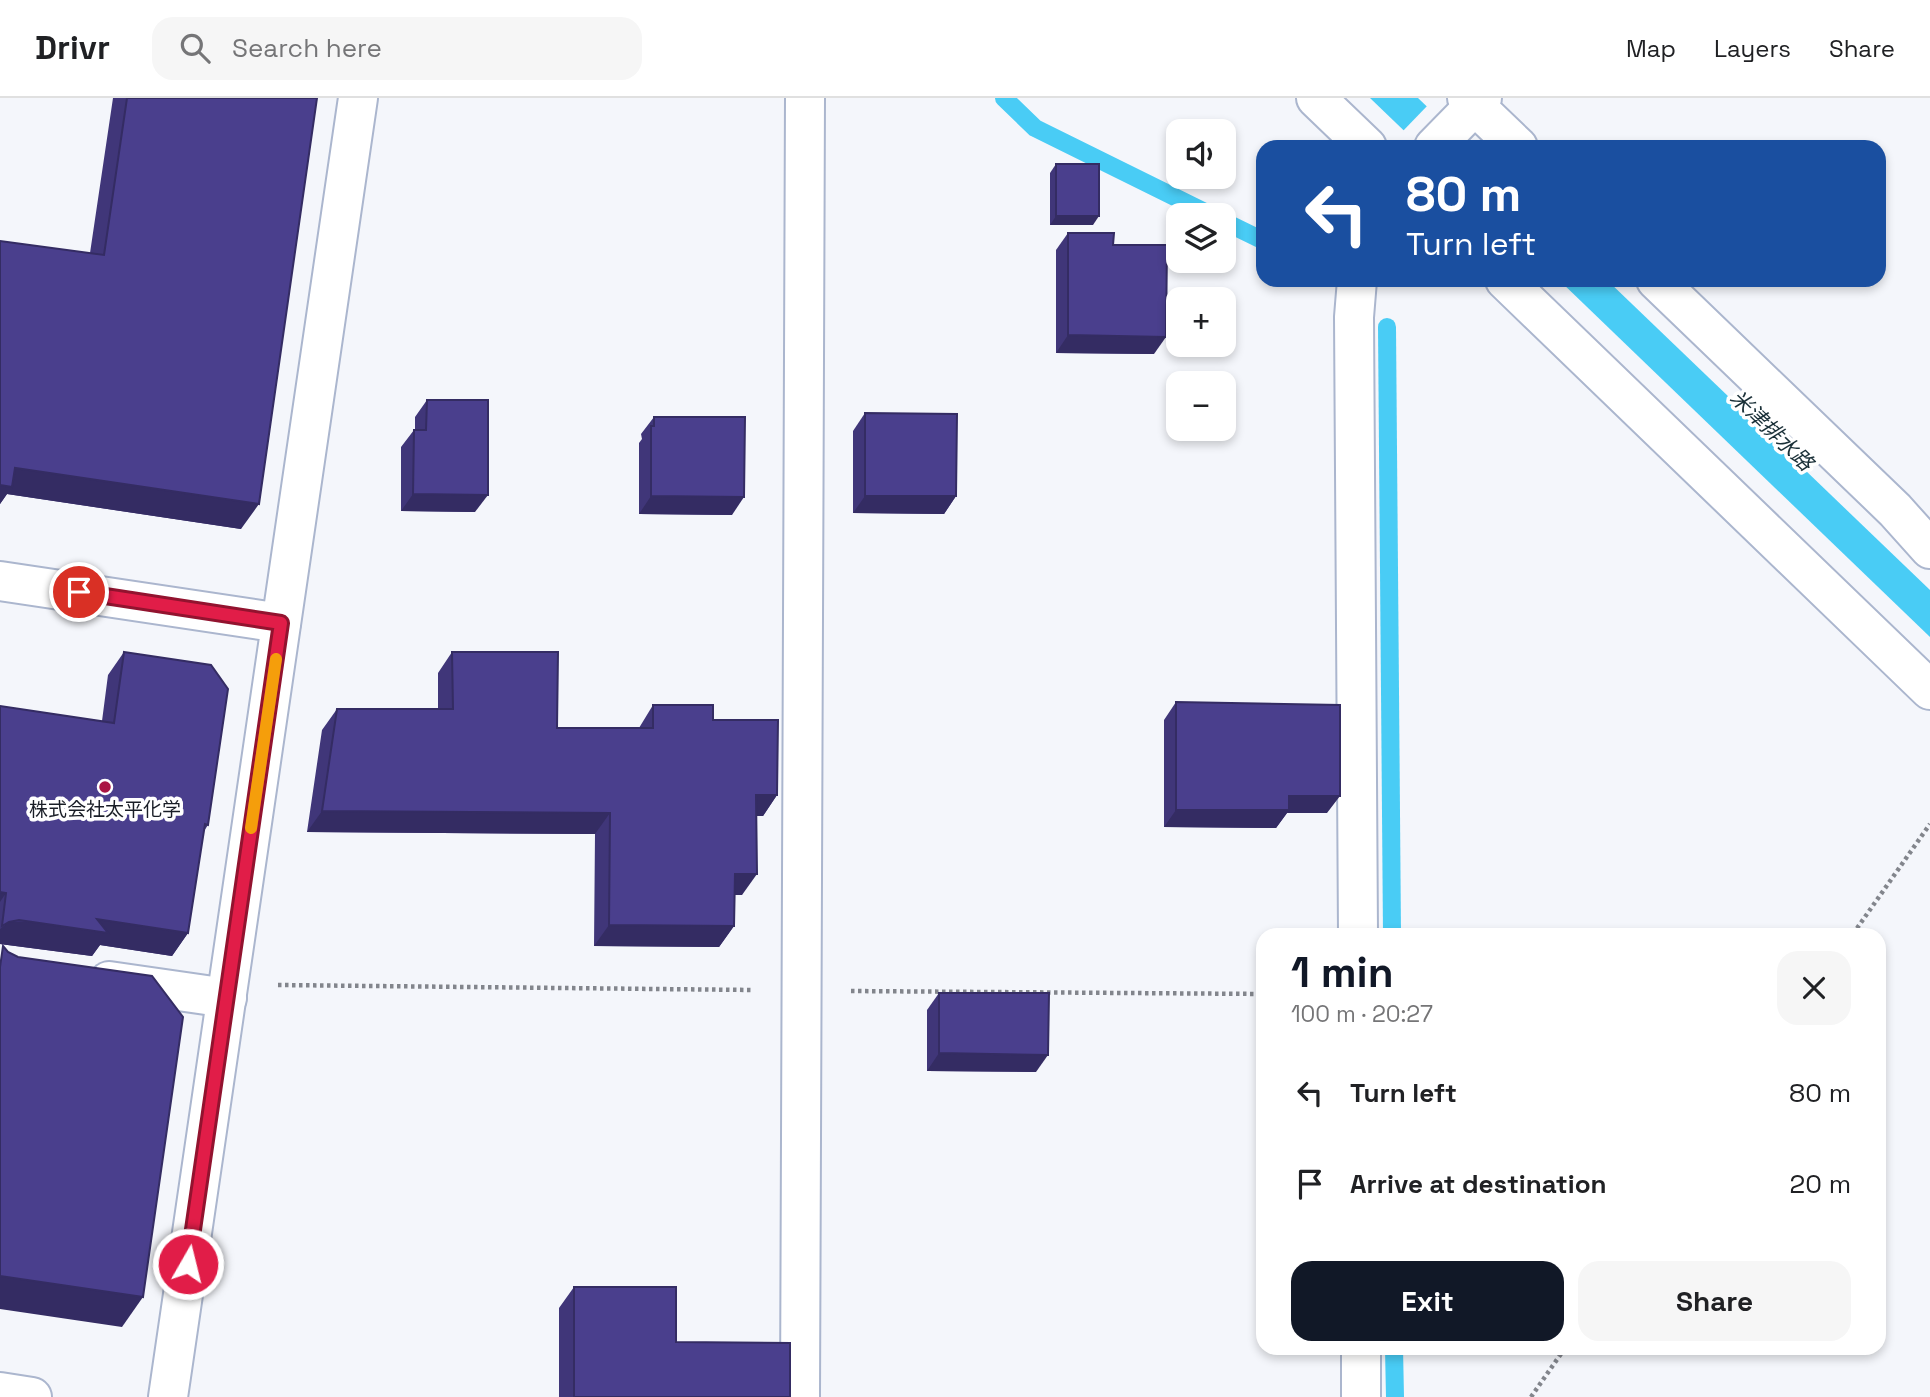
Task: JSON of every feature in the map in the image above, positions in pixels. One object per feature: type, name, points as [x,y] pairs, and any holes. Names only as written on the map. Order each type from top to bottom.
[{"type":"street","points":[[168,1397],[358,98]]},
{"type":"street","points":[[800,1397],[805,98]]},
{"type":"street","points":[[1316,98],[1360,140]]},
{"type":"street","points":[[1440,140],[1472,105],[1510,140]]},
{"type":"street","points":[[1357,287],[1354,330],[1358,928]]},
{"type":"street","points":[[1512,287],[1930,690]]},
{"type":"street","points":[[1663,287],[1895,510],[1923,526]]},
{"type":"street","points":[[0,581],[281,623]]},
{"type":"street","points":[[79,976],[228,988]]},
{"type":"street","points":[[1361,1355],[1361,1397]]},
{"type":"street","points":[[0,1392],[32,1397]]},
{"type":"path","points":[[1857,928],[1930,824]]},
{"type":"path","points":[[228,988],[289,986],[1256,994]]},
{"type":"path","points":[[1531,1397],[1560,1355]]},
{"type":"water","points":[[1370,98],[1418,98],[1462,140],[1414,140]]},
{"type":"water","points":[[1566,287],[1614,287],[1930,590],[1930,637]]},
{"type":"pier","points":[[1429,104],[1467,140],[1408,140],[1401,133]]},
{"type":"building","points":[[127,98],[317,98],[259,504],[15,468],[12,487],[0,485],[0,241],[104,255]]},
{"type":"building","points":[[1056,164],[1099,164],[1099,216],[1056,216]]},
{"type":"building","points":[[1068,233],[1114,233],[1113,245],[1166,245],[1166,337],[1068,335]]},
{"type":"building","points":[[427,400],[488,400],[488,495],[413,494],[414,430],[426,430]]},
{"type":"building","points":[[865,413],[957,414],[956,496],[865,496]]},
{"type":"building","points":[[654,417],[745,417],[744,497],[651,496],[651,426],[654,426]]},
{"type":"building","name":"株式会社太平化学","points":[[124,652],[211,665],[228,689],[208,825],[205,824],[188,933],[97,919],[108,933],[19,920],[2,926],[6,893],[0,892],[0,706],[114,723]]},
{"type":"building","points":[[452,652],[558,652],[557,728],[653,728],[653,705],[713,705],[713,720],[778,720],[777,795],[756,795],[757,874],[735,874],[734,926],[609,925],[610,813],[322,811],[337,709],[453,709]]},
{"type":"building","points":[[1176,702],[1340,705],[1340,796],[1289,796],[1289,810],[1176,810]]},
{"type":"building","points":[[3,946],[18,957],[152,976],[183,1017],[143,1297],[0,1276],[0,967]]},
{"type":"building","points":[[939,993],[1049,993],[1048,1055],[939,1053]]},
{"type":"building","points":[[574,1287],[676,1287],[676,1342],[790,1343],[790,1397],[574,1397]]},
{"type":"waterway","points":[[1004,98],[1035,128],[1187,203]]},
{"type":"waterway","points":[[1236,227],[1256,237]]},
{"type":"waterway","points":[[1387,327],[1392,928]]},
{"type":"waterway","points":[[1394,1355],[1395,1397]]},
{"type":"slow traffic","points":[[251,828],[276,659]]},
{"type":"place","name":"株式会社太平化学","points":[[105,787]]},
{"type":"route","points":[[79,592],[281,623],[188,1264]]},
{"type":"water label","name":"米津排水路","points":[[1772,430]]}]
